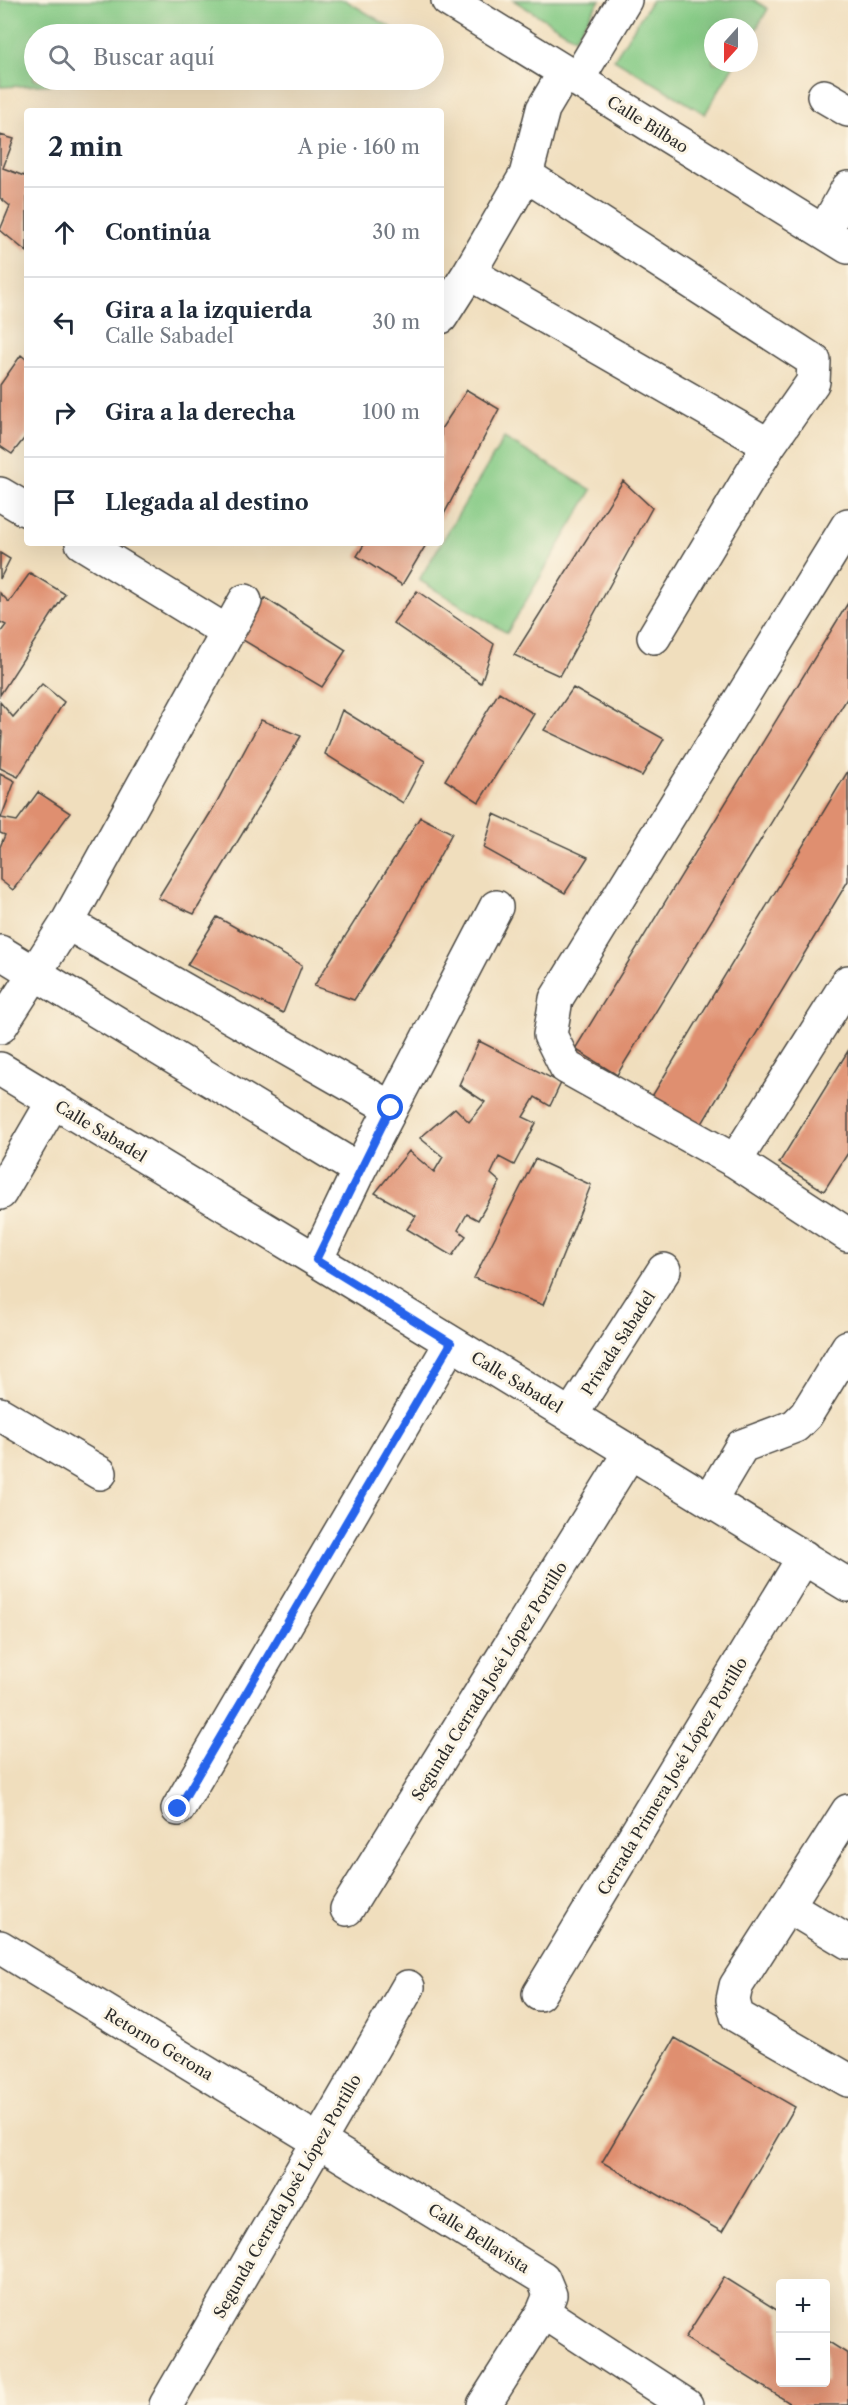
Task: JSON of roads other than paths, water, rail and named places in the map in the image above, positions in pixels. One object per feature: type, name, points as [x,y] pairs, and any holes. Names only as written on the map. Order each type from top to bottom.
[{"type":"street","name":"Calle Bilbao","points":[[448,0],[836,239]]},
{"type":"street","points":[[444,311],[526,176],[543,110],[571,76],[625,0]]},
{"type":"street","points":[[526,176],[814,361],[813,381],[769,445],[654,637]]},
{"type":"street","points":[[836,239],[848,188]]},
{"type":"street","points":[[469,273],[769,445]]},
{"type":"street","points":[[0,494],[24,508]]},
{"type":"street","points":[[848,525],[556,999],[550,1035],[566,1067],[735,1161],[848,1235]]},
{"type":"street","points":[[87,546],[227,632]]},
{"type":"street","points":[[0,1027],[68,923],[245,601]]},
{"type":"street","points":[[316,1260],[359,1170],[496,907]]},
{"type":"street","points":[[68,923],[391,1108]]},
{"type":"street","points":[[0,951],[359,1170]]},
{"type":"street","points":[[735,1161],[848,982]]},
{"type":"street","name":"Calle Sabadel","points":[[0,1069],[848,1585]]},
{"type":"street","points":[[0,1193],[52,1102]]},
{"type":"street","name":"Privada Sabadel","points":[[572,1415],[664,1270]]},
{"type":"street","points":[[178,1809],[451,1343]]},
{"type":"street","points":[[710,1500],[742,1446],[795,1426],[806,1415],[848,1347]]},
{"type":"street","points":[[0,1414],[100,1473]]},
{"type":"street","name":"Segunda Cerrada José López Portillo","points":[[347,1909],[630,1452]]},
{"type":"street","name":"Cerrada Primera José López Portillo","points":[[540,1994],[804,1557]]},
{"type":"street","points":[[848,1811],[736,1986],[733,2000],[737,2016],[848,2080]]},
{"type":"street","points":[[788,1906],[848,1942]]},
{"type":"street","name":"Retorno Gerona","points":[[0,1947],[319,2140]]},
{"type":"street","name":"Segunda Cerrada José López Portillo","points":[[166,2405],[408,1987]]},
{"type":"street","name":"Calle Bellavista","points":[[319,2140],[543,2278],[550,2295],[543,2312],[484,2405]]},
{"type":"street","points":[[543,2312],[686,2405]]}]
